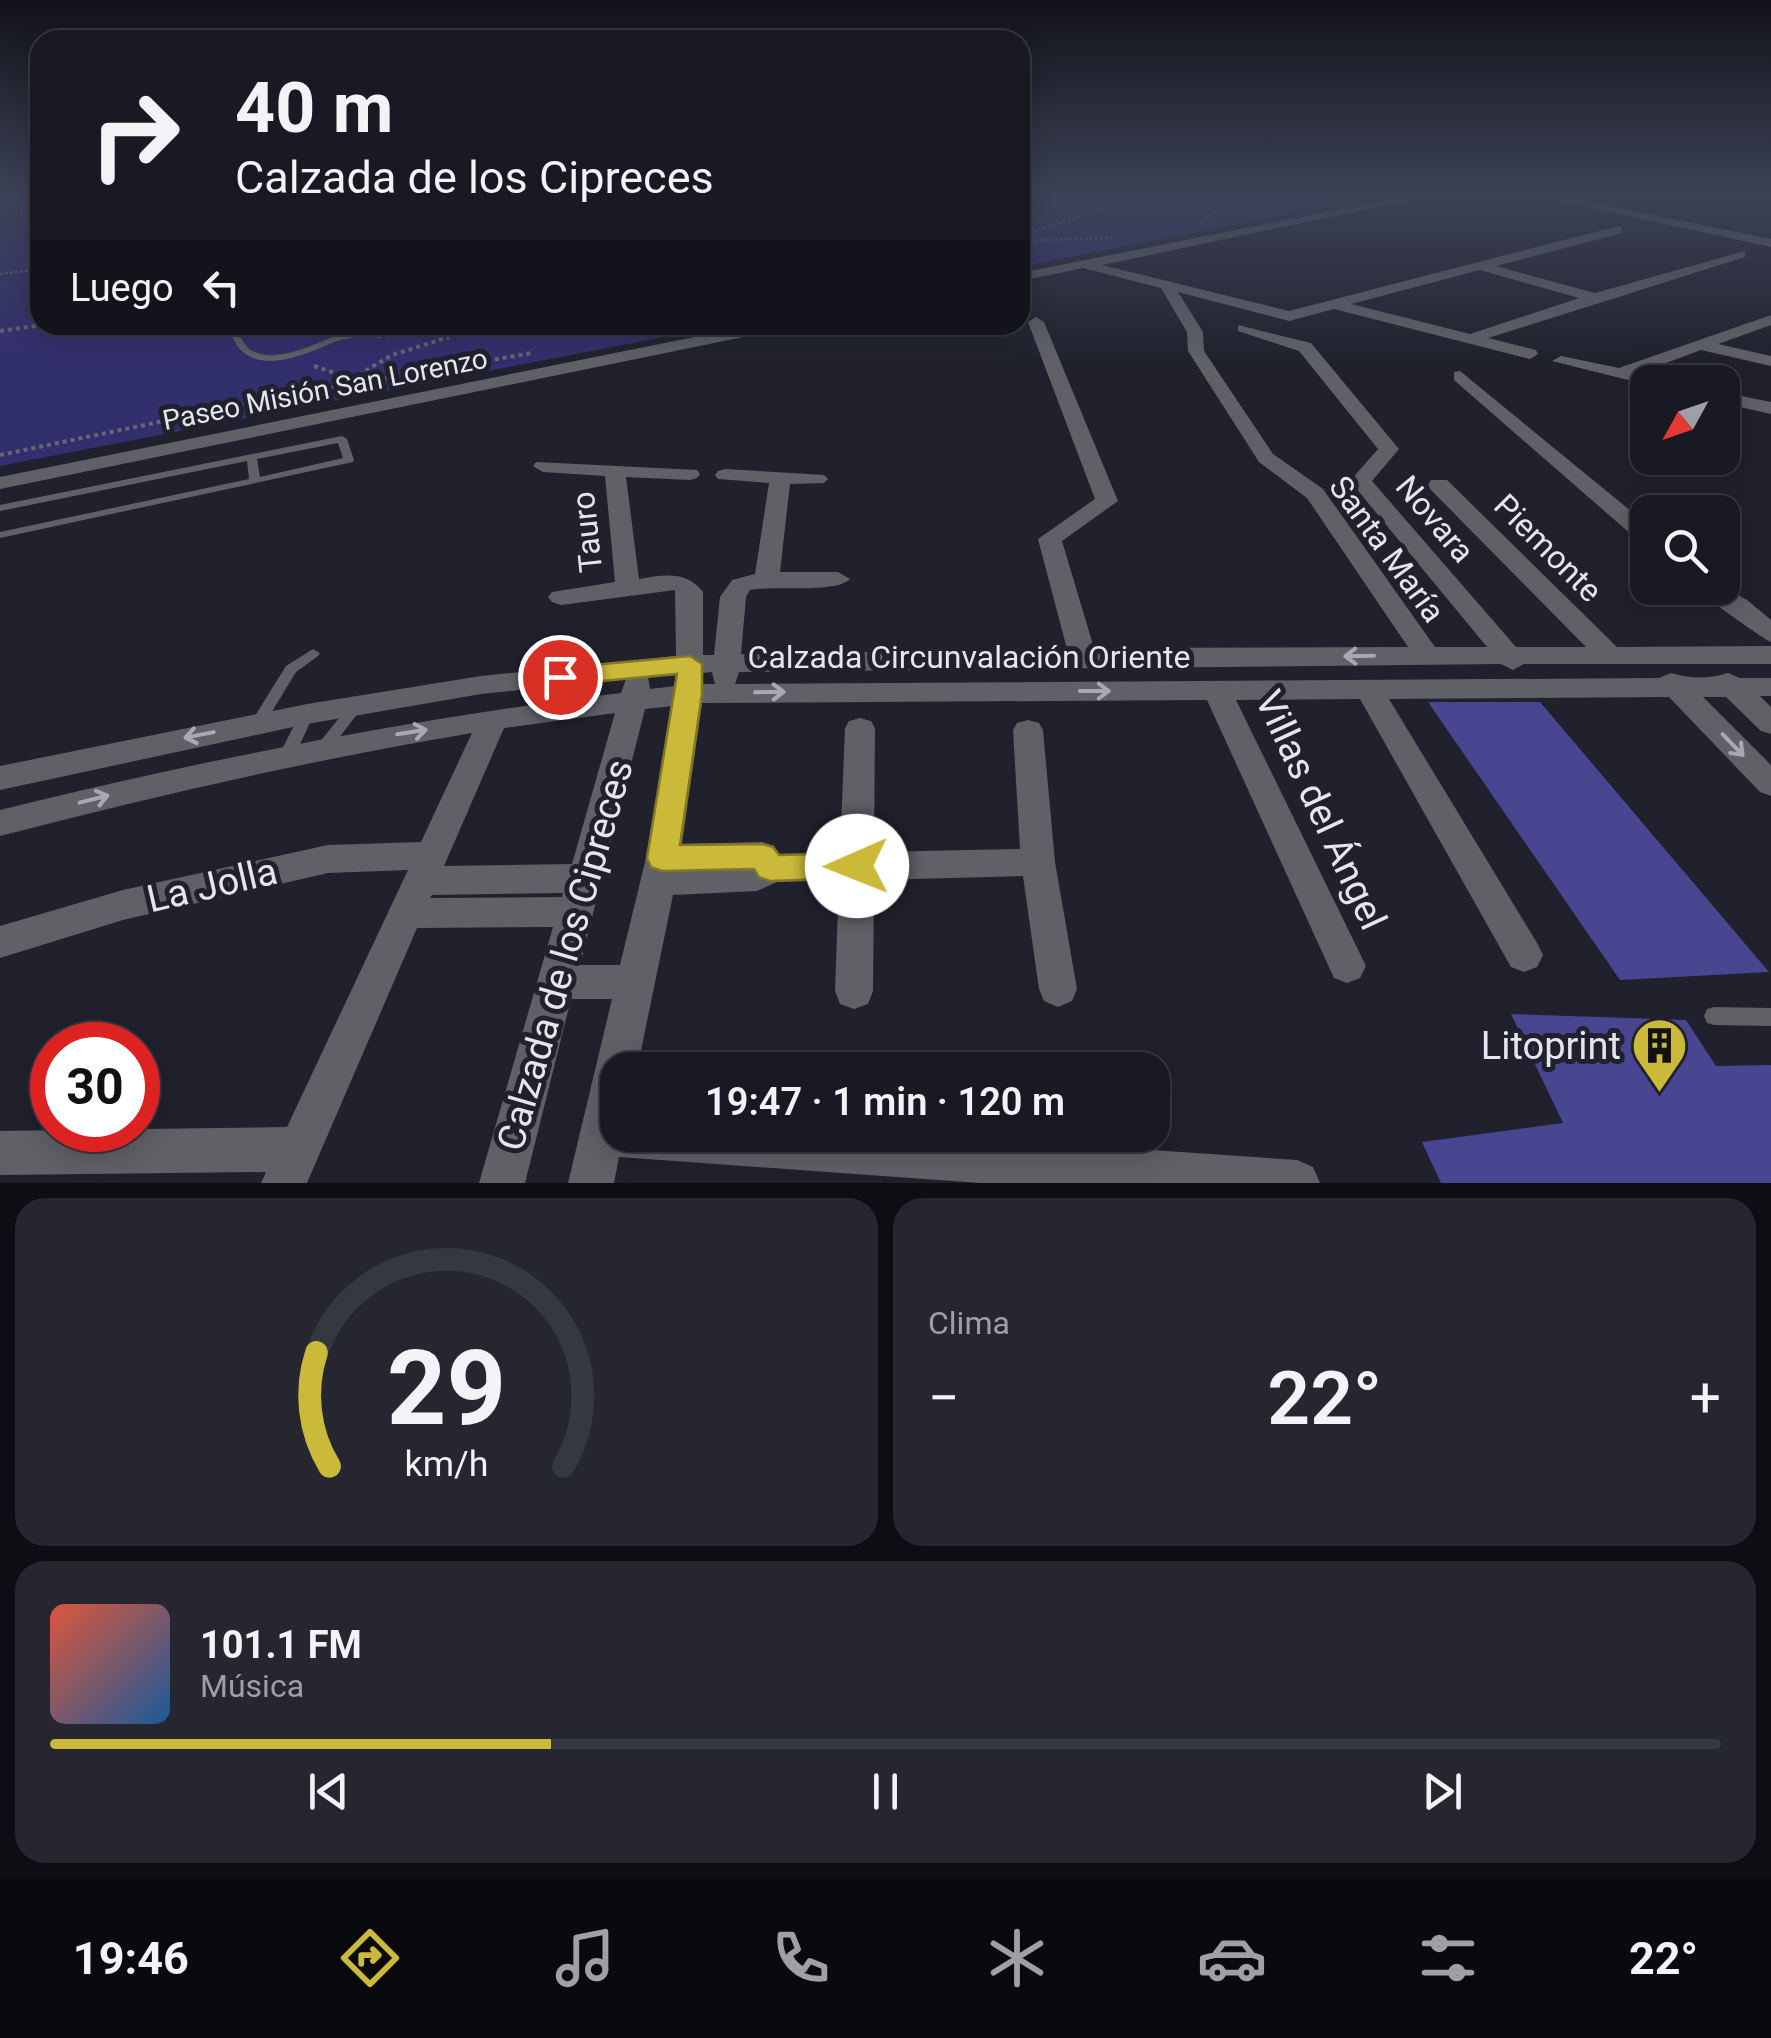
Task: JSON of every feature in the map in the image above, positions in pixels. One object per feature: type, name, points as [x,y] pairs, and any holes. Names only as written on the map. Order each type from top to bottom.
[{"type":"street","points":[[1030,271],[1132,250]]},
{"type":"street","points":[[1030,272],[1152,250]]},
{"type":"street","points":[[1082,264],[1290,316],[1547,250]]},
{"type":"street","points":[[1472,339],[1594,298],[1748,255],[1723,250]]},
{"type":"street","points":[[1479,266],[1594,298]]},
{"type":"street","name":"Santa María","points":[[1166,285],[1196,332],[1196,351],[1266,458],[1314,494],[1427,655]]},
{"type":"street","points":[[1332,304],[1530,354]]},
{"type":"street","points":[[1619,374],[1771,320]]},
{"type":"street","points":[[1036,322],[1108,502],[1050,539],[1083,657]]},
{"type":"street","name":"Novara","points":[[1244,328],[1305,347],[1389,449],[1360,481],[1538,689]]},
{"type":"street","name":"Paseo Misión San Lorenzo","points":[[4,472],[688,335]]},
{"type":"street","name":"Paseo Misión San Lorenzo","points":[[4,472],[725,335]]},
{"type":"street","points":[[1703,346],[1771,361]]},
{"type":"street","points":[[1561,361],[1630,376]]},
{"type":"street","points":[[1460,376],[1630,521]]},
{"type":"street","points":[[1740,401],[1771,408]]},
{"type":"street","name":"Tauro","points":[[542,466],[690,474]]},
{"type":"street","name":"Tauro","points":[[615,470],[628,588]]},
{"type":"street","points":[[0,506],[4,472]]},
{"type":"street","points":[[724,475],[817,479]]},
{"type":"street","points":[[767,579],[780,477]]},
{"type":"street","name":"Piemonte","points":[[1439,486],[1612,657]]},
{"type":"street","points":[[707,679],[733,598],[741,585],[767,579],[838,579]]},
{"type":"street","name":"Tauro","points":[[561,597],[668,582],[683,584],[690,592],[707,679]]},
{"type":"street","points":[[1717,605],[1767,642]]},
{"type":"street","name":"Calzada Circunvalación Oriente","points":[[0,778],[307,714],[481,685],[638,684],[707,679],[835,661],[1702,656],[1767,642]]},
{"type":"street","points":[[1647,656],[1771,784]]},
{"type":"street","points":[[1702,656],[1771,724]]},
{"type":"street","points":[[1242,657],[1257,692]]},
{"type":"street","points":[[835,661],[837,691]]},
{"type":"street","name":"Calzada Circunvalación Oriente","points":[[707,679],[837,691],[1771,687]]},
{"type":"street","name":"Calzada de los Cipreces","points":[[620,1052],[659,869],[707,679]]},
{"type":"street","name":"Calzada Circunvalación Oriente","points":[[0,823],[179,777],[324,747],[492,719],[638,684]]},
{"type":"street","name":"Calzada de los Cipreces","points":[[502,1183],[638,684]]},
{"type":"street","points":[[1370,691],[1524,955]]},
{"type":"street","name":"Villas del Ángel","points":[[1217,692],[1347,966]]},
{"type":"street","points":[[0,1153],[291,1166],[492,719]]},
{"type":"street","points":[[854,991],[860,728]]},
{"type":"street","points":[[1028,730],[1038,862],[1058,989]]},
{"type":"street","name":"La Jolla","points":[[0,942],[123,905],[328,858],[417,883],[583,895]]},
{"type":"street","points":[[659,869],[756,877],[770,868],[1038,862]]},
{"type":"street","points":[[558,982],[635,982]]},
{"type":"street","name":"Calzada de los Cipreces","points":[[591,1183],[600,1143]]},
{"type":"street","points":[[857,1152],[1297,1183]]},
{"type":"lane","points":[[237,335],[245,351],[278,357],[313,349],[340,335]]},
{"type":"lane","points":[[0,506],[342,439],[349,460],[0,535]]},
{"type":"lane","points":[[252,457],[255,481]]},
{"type":"lane","points":[[165,474],[166,500]]},
{"type":"lane","points":[[256,724],[291,669],[313,652]]},
{"type":"lane","points":[[324,747],[356,706]]},
{"type":"lane","points":[[287,754],[307,714]]},
{"type":"lane","points":[[1714,1016],[1771,1017]]},
{"type":"path","points":[[0,274],[30,270]]},
{"type":"path","points":[[0,332],[30,327]]},
{"type":"path","points":[[352,379],[392,355],[454,335]]},
{"type":"path","points":[[4,472],[299,393],[533,353]]},
{"type":"path","points":[[278,357],[368,384]]},
{"type":"shaded area","points":[[0,250],[30,250],[30,335],[674,335],[0,466]]},
{"type":"shaded area","points":[[1030,250],[1105,250],[1030,265]]},
{"type":"building","points":[[1428,702],[1540,702],[1769,972],[1620,980]]},
{"type":"building","name":"Litoprint","points":[[1511,1014],[1686,1020],[1716,1066],[1771,1065],[1771,1183],[1441,1183],[1422,1142],[1563,1123]]},
{"type":"place","name":"Litoprint","points":[[1660,1095]]},
{"type":"route","points":[[560,677],[690,664],[689,694],[662,858],[762,856],[770,868],[857,866]]}]
